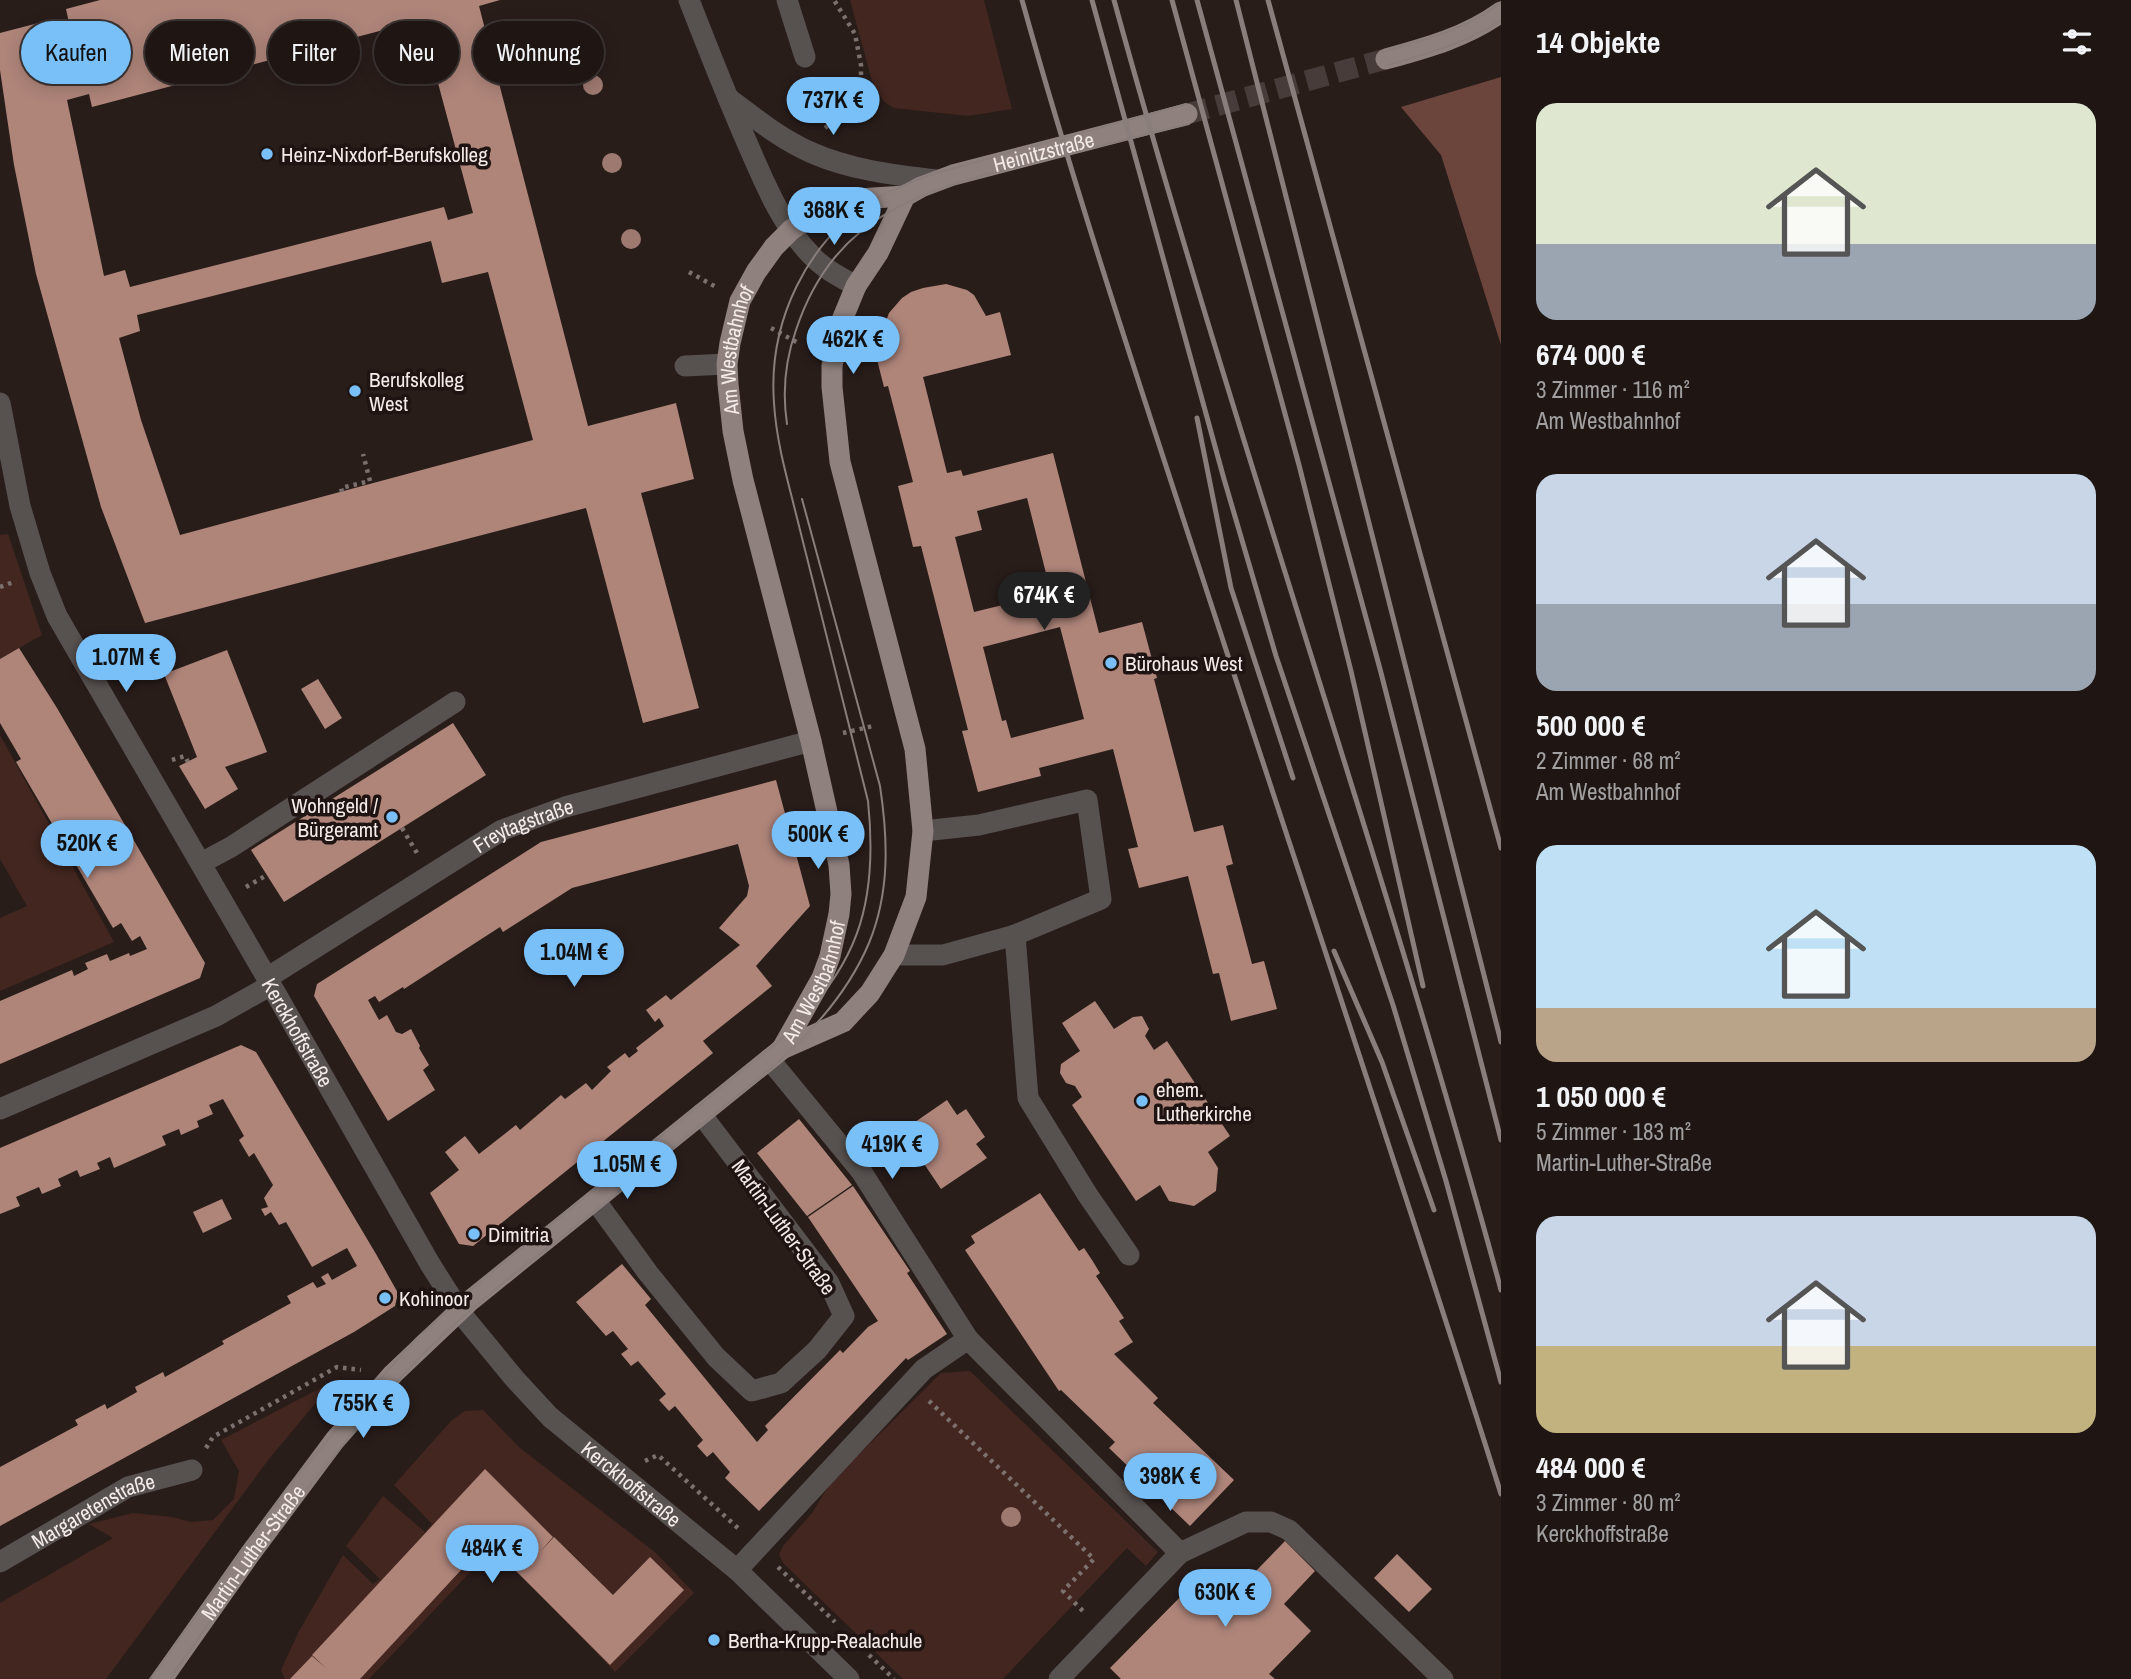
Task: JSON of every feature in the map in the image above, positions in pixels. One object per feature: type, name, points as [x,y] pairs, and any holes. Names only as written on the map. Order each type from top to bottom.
[{"type":"main road","points":[[1386,60],[1452,39],[1501,12]]},
{"type":"main road","name":"Heinitzstraße","points":[[905,197],[937,180],[1186,114]]},
{"type":"main road","name":"Am Westbahnhof","points":[[905,197],[878,253],[856,286],[842,320],[832,366],[832,387],[840,462],[915,748],[923,831],[916,897],[894,955],[870,993],[843,1022],[776,1054],[822,978],[839,914],[839,865],[811,741],[743,480],[733,431],[727,364],[740,301],[761,264],[791,230],[842,200],[905,197]]},
{"type":"main road","name":"Martin-Luther-Straße","points":[[162,1679],[250,1553],[327,1451],[393,1374],[459,1310],[776,1054]]},
{"type":"street","points":[[690,0],[727,97],[773,201],[791,230],[813,257],[856,286]]},
{"type":"street","points":[[787,0],[805,57]]},
{"type":"street","points":[[727,97],[781,136],[811,152],[876,172],[937,180]]},
{"type":"street","points":[[685,366],[727,364]]},
{"type":"street","name":"Kerckhoffstraße","points":[[0,402],[20,506],[57,616],[459,1310],[514,1378],[550,1417],[737,1570],[849,1679]]},
{"type":"street","points":[[201,863],[231,847],[455,702]]},
{"type":"street","name":"Freytagstraße","points":[[0,1109],[216,1016],[502,830],[565,807],[811,741]]},
{"type":"street","points":[[894,955],[943,955],[1015,935],[1101,899],[1087,800],[979,825],[923,831]]},
{"type":"street","points":[[1015,935],[1028,1098],[1087,1194],[1129,1255]]},
{"type":"street","points":[[776,1054],[861,1171],[968,1339],[1180,1553]]},
{"type":"street","name":"Martin-Luther-Straße","points":[[595,1200],[648,1273],[716,1357],[752,1391],[781,1383],[817,1350],[844,1316],[828,1283],[701,1114]]},
{"type":"street","points":[[737,1570],[924,1369],[968,1339]]},
{"type":"street","name":"Margaretenstraße","points":[[0,1562],[128,1487],[192,1470]]},
{"type":"street","points":[[1059,1679],[1180,1553],[1246,1522],[1271,1522],[1289,1530],[1443,1679]]},
{"type":"path","points":[[820,132],[851,106],[861,90],[861,65],[855,34],[834,0]]},
{"type":"path","points":[[689,272],[719,289]]},
{"type":"path","points":[[771,328],[800,344]]},
{"type":"path","points":[[342,492],[341,488],[370,481],[363,454]]},
{"type":"path","points":[[843,733],[873,726]]},
{"type":"path","points":[[192,1470],[213,1437],[337,1367],[393,1374]]},
{"type":"path","points":[[911,1383],[1094,1559],[1063,1591],[1104,1631]]},
{"type":"shaded area","points":[[850,0],[984,0],[1012,109],[968,116],[894,108],[884,102],[872,81]]},
{"type":"shaded area","points":[[1501,77],[1501,345],[1441,155],[1401,107]]},
{"type":"shaded area","points":[[8,534],[42,635],[0,659],[0,535]]},
{"type":"shaded area","points":[[0,735],[114,942],[0,991],[0,918],[27,906],[0,859]]},
{"type":"shaded area","points":[[970,1371],[1158,1552],[1146,1566],[1127,1548],[1003,1679],[903,1679],[783,1563],[779,1554],[812,1513],[831,1482],[941,1373]]},
{"type":"shaded area","points":[[334,1381],[269,1459],[106,1679],[0,1679],[0,1603],[113,1538],[89,1524],[133,1513],[191,1522],[213,1520],[234,1499],[239,1471],[221,1440]]},
{"type":"shaded area","points":[[483,1410],[520,1448],[656,1553],[694,1593],[615,1672],[494,1547],[369,1679],[285,1679],[281,1670],[299,1631],[343,1555],[373,1584],[380,1579],[346,1546],[383,1496],[425,1532],[432,1524],[394,1485],[451,1421],[465,1411]]},
{"type":"building","points":[[100,0],[500,0],[479,6],[483,21],[473,21],[473,84],[499,84],[588,426],[676,403],[694,479],[641,493],[699,708],[643,723],[586,508],[145,623],[101,507],[36,274],[14,165],[0,70],[0,33],[21,28],[21,84],[131,84],[131,21],[69,21],[66,9]],"holes":[[[145,21],[254,21],[254,64],[268,60],[268,21],[360,21],[360,36],[374,32],[374,21],[459,21],[459,84],[438,84],[473,213],[448,220],[444,207],[130,287],[125,270],[104,276],[67,100],[89,94],[92,107],[179,84],[145,84]],[[431,241],[442,283],[488,272],[533,440],[180,535],[141,420],[119,338],[140,331],[137,315]]]},
{"type":"building","name":"Bürohaus West","points":[[946,284],[967,290],[974,295],[986,316],[1000,312],[1011,355],[923,377],[947,473],[961,470],[963,476],[1053,453],[1099,633],[1142,622],[1194,832],[1223,825],[1233,864],[1226,866],[1252,964],[1264,961],[1277,1009],[1231,1021],[1219,973],[1213,974],[1188,876],[1139,888],[1128,849],[1138,847],[1113,749],[1039,768],[1041,776],[978,792],[962,731],[968,730],[921,546],[913,547],[898,486],[913,482],[888,386],[884,387],[873,344],[885,341],[889,313],[902,298],[923,288]],"holes":[[[1027,498],[1051,593],[974,612],[955,537],[982,530],[977,511]],[[1060,627],[1084,719],[1011,738],[1006,720],[1002,721],[983,647]]]},
{"type":"building","points":[[19,648],[57,708],[205,963],[200,978],[0,1064],[0,1001],[72,970],[74,976],[88,969],[85,963],[107,954],[110,961],[147,949],[140,936],[132,941],[121,923],[113,928],[16,762],[21,759],[0,723],[0,659]]},
{"type":"building","points":[[227,650],[267,752],[225,767],[238,789],[205,809],[179,766],[197,757],[164,674]]},
{"type":"building","points":[[318,679],[342,718],[325,729],[301,689]]},
{"type":"building","points":[[453,723],[486,775],[284,902],[251,850]]},
{"type":"building","points":[[776,780],[810,906],[756,966],[772,986],[703,1041],[713,1053],[473,1246],[459,1244],[430,1193],[459,1170],[445,1152],[465,1136],[479,1154],[516,1125],[520,1130],[561,1095],[565,1099],[586,1083],[592,1090],[611,1071],[607,1067],[625,1053],[629,1058],[638,1051],[636,1048],[664,1026],[659,1018],[655,1022],[646,1010],[666,995],[671,1000],[740,945],[719,928],[747,896],[749,886],[738,844],[572,888],[503,932],[500,927],[404,989],[403,987],[379,1002],[375,996],[368,1000],[379,1020],[387,1015],[396,1032],[402,1034],[411,1029],[429,1065],[423,1070],[435,1090],[388,1121],[314,996],[317,984],[541,842]]},
{"type":"building","name":"ehem. Lutherkirche","points":[[1095,1001],[1114,1029],[1133,1017],[1142,1016],[1149,1029],[1145,1036],[1154,1050],[1167,1041],[1230,1136],[1208,1152],[1218,1168],[1216,1191],[1194,1206],[1169,1201],[1160,1185],[1136,1201],[1072,1105],[1082,1097],[1075,1086],[1066,1083],[1060,1073],[1061,1064],[1080,1051],[1062,1023]]},
{"type":"building","points":[[241,1045],[256,1052],[376,1254],[398,1293],[395,1306],[354,1332],[0,1526],[0,1467],[78,1425],[75,1420],[105,1404],[107,1409],[137,1392],[135,1387],[163,1372],[165,1377],[224,1344],[222,1341],[291,1303],[287,1296],[313,1282],[317,1288],[326,1284],[321,1277],[328,1273],[332,1280],[357,1266],[347,1248],[312,1267],[286,1222],[279,1225],[271,1212],[265,1216],[261,1209],[268,1207],[264,1198],[273,1185],[254,1153],[249,1157],[239,1140],[244,1136],[223,1099],[209,1105],[213,1114],[197,1121],[199,1127],[181,1135],[179,1129],[162,1136],[166,1145],[114,1168],[110,1157],[97,1163],[100,1169],[80,1177],[77,1170],[58,1179],[61,1186],[42,1194],[39,1187],[16,1197],[20,1206],[0,1214],[0,1148]]},
{"type":"building","points":[[947,1100],[957,1115],[966,1109],[985,1137],[976,1144],[987,1158],[941,1189],[902,1131]]},
{"type":"building","points":[[799,1119],[852,1185],[807,1216],[757,1153]]},
{"type":"building","points":[[853,1186],[910,1271],[907,1273],[947,1334],[908,1360],[906,1358],[759,1511],[725,1478],[730,1472],[713,1452],[707,1457],[697,1446],[703,1440],[675,1406],[669,1411],[659,1400],[666,1394],[638,1361],[631,1366],[621,1354],[628,1349],[613,1331],[606,1336],[576,1302],[622,1264],[651,1299],[645,1305],[757,1442],[768,1430],[765,1426],[840,1350],[843,1353],[868,1327],[878,1321],[808,1217]]},
{"type":"building","points":[[1040,1193],[1079,1251],[1084,1248],[1100,1273],[1096,1276],[1124,1318],[1119,1321],[1133,1342],[1114,1354],[1158,1398],[1153,1403],[1234,1480],[1190,1526],[1109,1448],[1115,1442],[1059,1391],[965,1250],[975,1243],[971,1236]]},
{"type":"building","points":[[222,1199],[232,1219],[203,1233],[193,1212]]},
{"type":"building","points":[[485,1469],[553,1537],[539,1553],[554,1537],[613,1595],[650,1557],[684,1590],[610,1665],[487,1542],[360,1679],[290,1679],[312,1656],[327,1669],[312,1655]]},
{"type":"building","points":[[1285,1541],[1315,1571],[1284,1604],[1311,1631],[1269,1674],[1275,1679],[1121,1679],[1110,1668],[1194,1583],[1220,1608]]},
{"type":"building","points":[[1397,1554],[1432,1589],[1409,1612],[1374,1578]]},
{"type":"tunnel","points":[[1187,114],[1386,59]]},
{"type":"tram line","points":[[1382,52],[1459,27],[1501,2]]},
{"type":"tram line","points":[[1388,65],[1460,42],[1501,20]]},
{"type":"tram line","points":[[150,1679],[288,1487],[417,1338],[482,1280],[778,1042],[827,989],[844,962],[857,934],[870,873],[868,801],[783,463],[774,403],[774,373],[785,314],[812,260],[830,236],[852,216],[877,198],[906,184],[936,173],[1186,104]]},
{"type":"tram line","points":[[787,424],[786,376],[796,330],[813,289],[835,257],[861,231],[891,211],[960,182],[1189,124]]},
{"type":"tram line","points":[[170,1679],[287,1516],[336,1453],[410,1367],[483,1299],[768,1070],[815,1025],[854,973],[869,943],[881,904],[886,846],[883,806],[880,786],[802,499]]},
{"type":"railway","points":[[1022,0],[1129,353],[1501,1494]]},
{"type":"railway","points":[[1092,0],[1224,479],[1276,656],[1393,1005],[1446,1181],[1501,1382]]},
{"type":"railway","points":[[1114,0],[1208,323],[1407,967],[1501,1290]]},
{"type":"railway","points":[[1172,0],[1299,465],[1351,671],[1423,986]]},
{"type":"railway","points":[[1197,0],[1380,669],[1501,1140]]},
{"type":"railway","points":[[1236,0],[1501,1042]]},
{"type":"railway","points":[[1268,0],[1501,848]]},
{"type":"railway","points":[[1197,418],[1231,588],[1293,778]]},
{"type":"railway","points":[[1334,951],[1382,1062],[1434,1210]]},
{"type":"place","name":"Heinz-Nixdorf-Berufskolleg","points":[[267,154]]},
{"type":"place","name":"Berufskolleg West","points":[[355,391]]},
{"type":"place","name":"Bürohaus West","points":[[1111,663]]},
{"type":"place","name":"Wohngeld / Bürgeramt","points":[[392,817]]},
{"type":"place","name":"ehem. Lutherkirche","points":[[1142,1101]]},
{"type":"place","name":"Dimitria","points":[[474,1234]]},
{"type":"place","name":"Kohinoor","points":[[385,1298]]},
{"type":"place","name":"Bertha-Krupp-Realachule","points":[[714,1640]]}]
